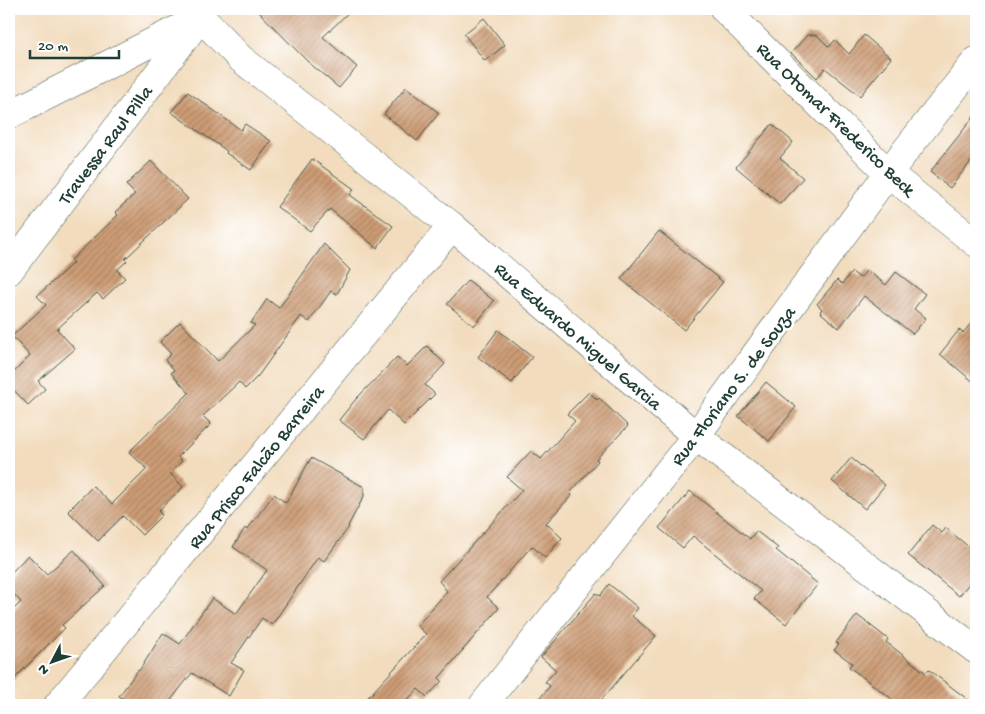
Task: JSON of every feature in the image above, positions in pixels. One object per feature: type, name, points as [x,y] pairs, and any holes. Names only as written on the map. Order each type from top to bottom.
[{"type":"street","name":"Rua Otomar Frederico Beck","points":[[724,9],[888,173],[976,243]]},
{"type":"street","points":[[9,116],[196,13]]},
{"type":"street","name":"Rua Eduardo Miguel Garcia","points":[[196,13],[240,58],[452,226],[696,436],[976,650]]},
{"type":"street","name":"Travessa Raul Pilla","points":[[9,271],[196,13]]},
{"type":"street","name":"Rua Floriano S. de Souza","points":[[483,705],[696,436],[888,173],[976,61]]},
{"type":"street","name":"Rua Prisco Falcão Barreira","points":[[58,705],[452,226]]},
{"type":"building","points":[[256,9],[352,9],[323,37],[357,67],[339,88],[307,61]]},
{"type":"building","points":[[484,18],[505,45],[485,61],[464,34]]},
{"type":"building","points":[[807,35],[817,35],[829,47],[835,40],[849,54],[864,35],[891,58],[860,96],[825,68],[817,78],[791,53]]},
{"type":"building","points":[[406,87],[439,113],[417,141],[384,114]]},
{"type":"building","points":[[188,92],[241,130],[245,124],[271,141],[251,170],[171,112]]},
{"type":"building","points":[[976,114],[976,155],[950,188],[930,172]]},
{"type":"building","points":[[772,124],[793,142],[780,158],[803,178],[780,204],[736,167]]},
{"type":"building","points":[[312,159],[354,189],[350,195],[393,226],[377,248],[330,209],[310,231],[277,207]]},
{"type":"building","points":[[151,161],[188,199],[125,259],[127,261],[117,270],[125,278],[103,299],[97,293],[57,329],[75,349],[38,381],[45,389],[28,405],[9,385],[9,377],[30,356],[12,336],[46,305],[37,296],[73,263],[71,260],[118,215],[115,212],[135,194],[126,185]]},
{"type":"building","points":[[659,231],[723,282],[684,330],[621,279]]},
{"type":"building","points":[[324,244],[350,270],[337,294],[331,291],[309,322],[301,316],[258,376],[245,389],[239,382],[203,416],[211,424],[178,457],[182,461],[170,473],[183,487],[158,511],[162,515],[142,535],[123,516],[98,541],[68,511],[93,486],[112,504],[147,469],[129,452],[189,393],[171,373],[174,370],[165,360],[171,354],[160,342],[180,322],[218,361],[255,325],[251,323],[267,299],[279,308]]},
{"type":"building","points":[[867,270],[886,285],[896,272],[925,294],[914,309],[926,318],[913,334],[864,296],[839,328],[820,312],[822,309],[817,304],[837,280],[842,284],[852,272],[860,278]]},
{"type":"building","points":[[468,280],[494,301],[474,326],[447,304]]},
{"type":"building","points":[[976,317],[976,384],[940,354],[959,330],[963,333]]},
{"type":"building","points":[[498,330],[532,357],[512,383],[478,357]]},
{"type":"building","points":[[427,346],[445,364],[425,385],[435,394],[404,425],[388,410],[364,439],[339,420],[356,399],[397,357],[407,366]]},
{"type":"building","points":[[766,382],[796,407],[769,441],[738,416]]},
{"type":"building","points":[[589,392],[597,400],[599,398],[628,426],[596,459],[598,461],[570,493],[572,495],[546,523],[562,538],[545,558],[532,546],[487,597],[499,608],[439,678],[442,681],[427,697],[418,689],[402,705],[361,705],[426,634],[417,626],[447,591],[439,581],[522,490],[507,477],[531,451],[541,459],[575,421],[567,414]]},
{"type":"building","points":[[311,458],[364,487],[364,496],[349,527],[324,561],[318,557],[272,625],[262,618],[231,663],[244,670],[229,696],[192,673],[167,705],[132,705],[119,696],[139,671],[163,633],[180,644],[212,598],[236,614],[267,570],[233,547],[245,528],[247,530],[274,494],[286,503]]},
{"type":"building","points":[[851,458],[885,485],[865,509],[832,481]]},
{"type":"building","points":[[690,491],[750,539],[756,531],[818,584],[786,624],[754,599],[761,591],[693,536],[683,548],[659,528]]},
{"type":"building","points":[[932,525],[942,533],[946,528],[976,553],[976,575],[959,596],[908,555]]},
{"type":"building","points":[[74,550],[105,586],[62,625],[65,628],[9,684],[9,614],[21,602],[9,589],[9,575],[28,555],[47,574]]},
{"type":"building","points":[[609,584],[638,608],[632,616],[656,636],[597,705],[534,705],[550,686],[545,682],[556,670],[541,657],[596,593],[600,596]]},
{"type":"building","points":[[857,615],[888,639],[886,642],[926,673],[929,670],[975,705],[900,705],[849,667],[852,663],[834,650],[839,644],[836,643]]}]
